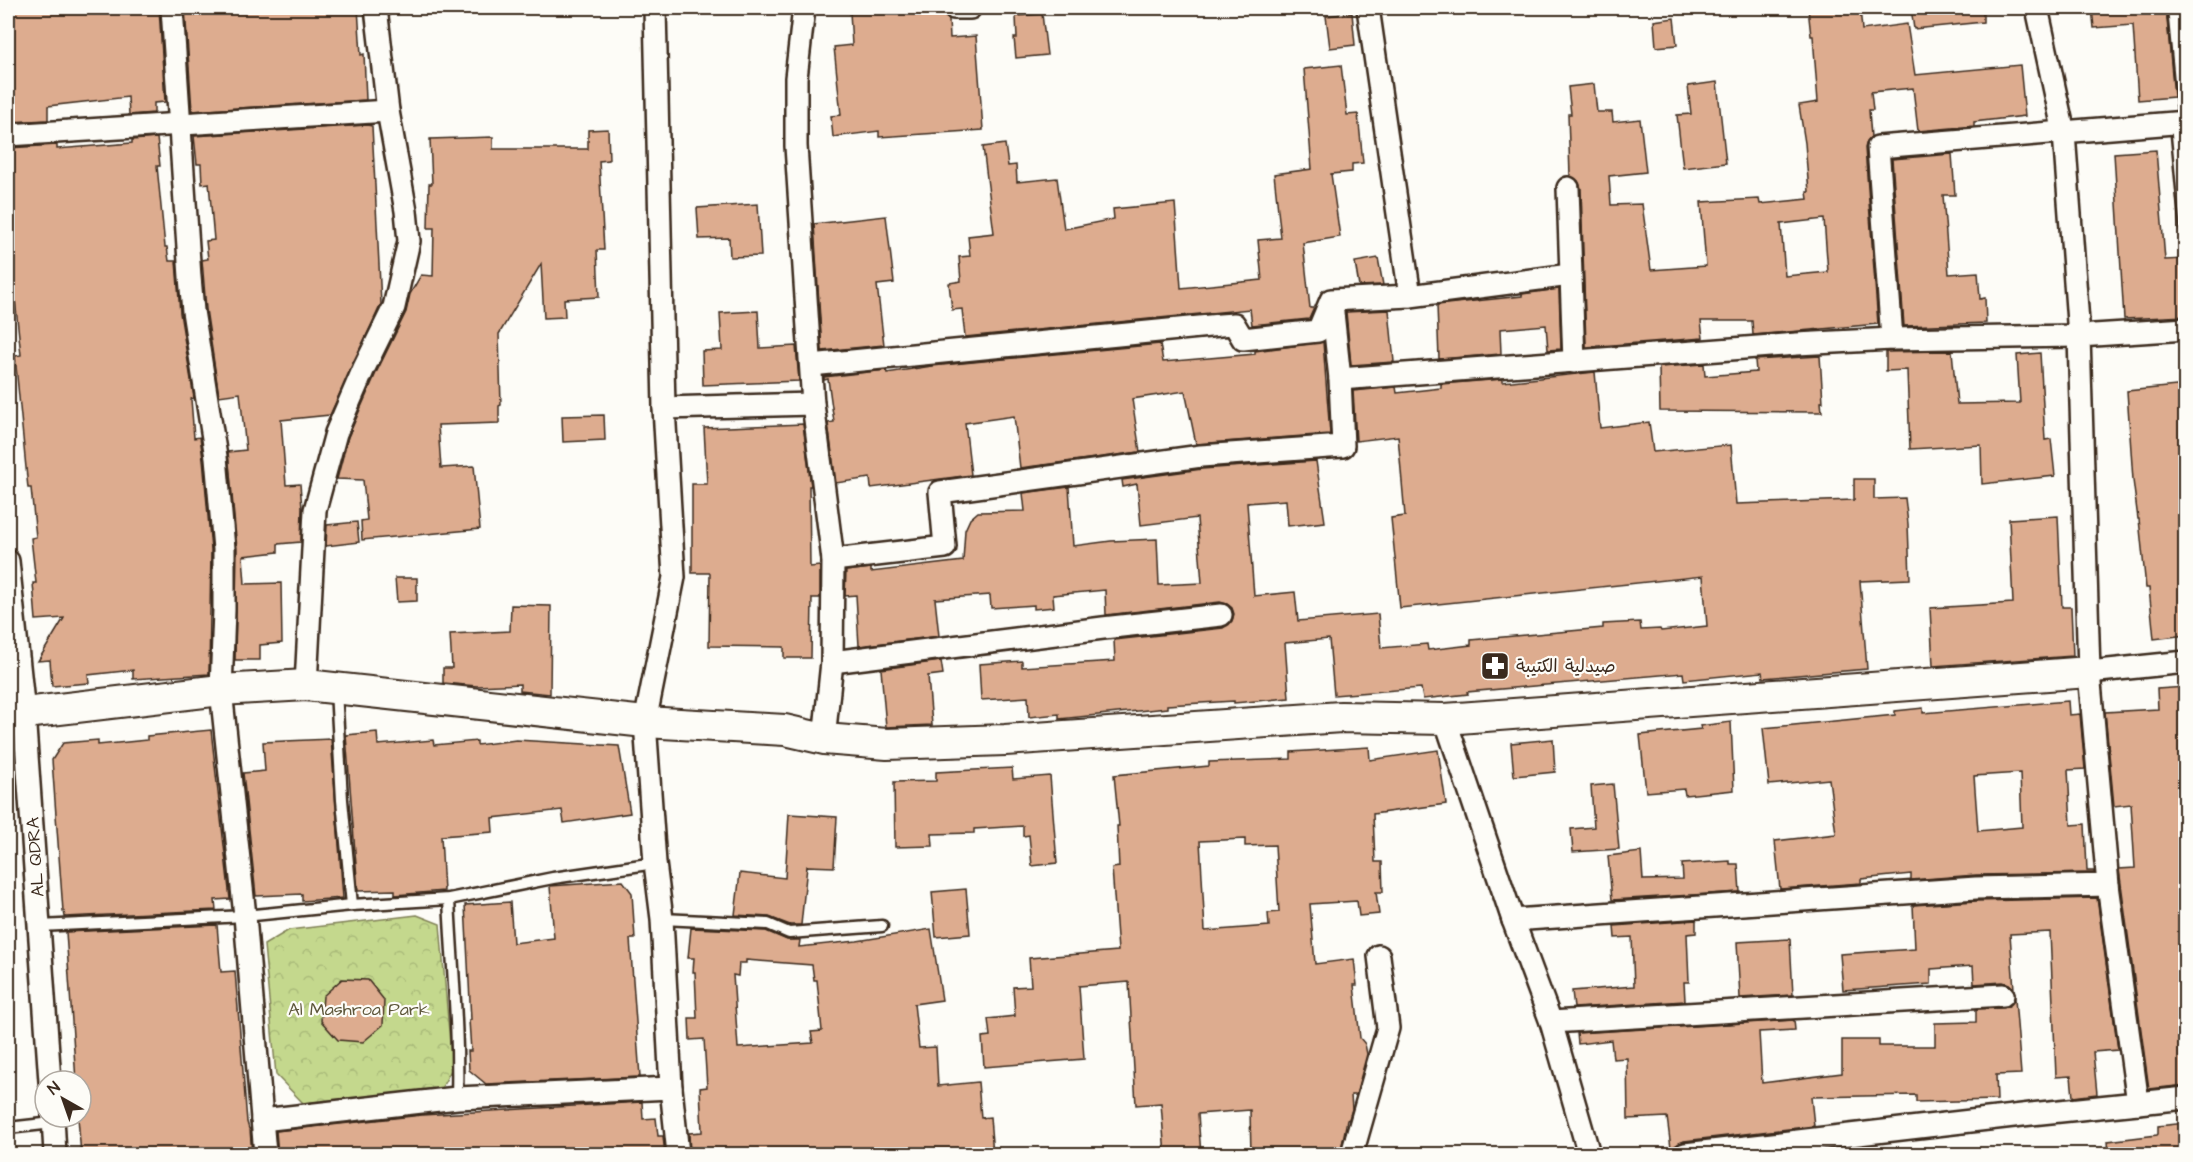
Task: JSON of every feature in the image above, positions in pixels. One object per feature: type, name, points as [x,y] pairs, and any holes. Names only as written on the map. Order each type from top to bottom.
[{"type":"street","points":[[172,8],[193,311],[216,457],[224,549],[225,610],[221,690],[245,916],[265,1155]]},
{"type":"street","points":[[306,685],[315,510],[336,433],[394,307],[408,241],[406,211],[388,111],[376,8]]},
{"type":"street","points":[[655,8],[664,408],[674,577],[645,722],[655,863],[662,919],[671,1088],[678,1155]]},
{"type":"street","points":[[807,8],[796,78],[796,146],[813,404],[833,560],[832,662],[824,739]]},
{"type":"street","points":[[954,8],[970,8]]},
{"type":"street","points":[[1368,8],[1410,297]]},
{"type":"street","points":[[2037,8],[2064,133],[2079,336],[2089,672],[2108,885],[2138,1103]]},
{"type":"street","points":[[8,135],[388,111]]},
{"type":"street","points":[[1893,339],[1878,147],[2182,123]]},
{"type":"street","points":[[1568,188],[1574,362]]},
{"type":"street","points":[[1331,300],[1410,297],[1570,275]]},
{"type":"street","points":[[811,365],[1234,324],[1243,339],[1318,331],[1331,300]]},
{"type":"street","points":[[833,560],[945,547],[940,492],[1201,456],[1343,446],[1340,379],[1331,300]]},
{"type":"street","points":[[1340,379],[1797,344],[1893,339],[2079,336],[2186,329]]},
{"type":"street","points":[[664,408],[813,404]]},
{"type":"street","name":"AL QDRA","points":[[8,561],[16,714],[40,926],[49,1069]]},
{"type":"street","points":[[832,662],[1221,615]]},
{"type":"street","points":[[16,714],[221,690],[306,685],[645,722],[785,730],[824,739],[886,744],[1005,740],[1341,717],[1445,719],[2089,672],[2186,662]]},
{"type":"street","points":[[1445,719],[1513,920],[1551,1022],[1589,1155]]},
{"type":"street","points":[[1513,920],[1976,888],[2108,885]]},
{"type":"street","points":[[1352,1155],[1388,1028],[1379,956]]},
{"type":"street","points":[[1551,1022],[2003,995]]},
{"type":"street","points":[[262,1119],[457,1098],[671,1088]]},
{"type":"street","points":[[1685,1155],[2186,1098]]},
{"type":"street","points":[[54,1129],[55,1155]]},
{"type":"lane","points":[[2173,8],[2182,123],[2186,230]]},
{"type":"lane","points":[[336,689],[342,800],[352,905]]},
{"type":"lane","points":[[40,926],[245,916],[352,905],[449,899],[553,878],[655,863]]},
{"type":"lane","points":[[449,899],[454,1004],[459,1052],[457,1098]]},
{"type":"lane","points":[[662,919],[768,924],[789,933],[882,926]]},
{"type":"lane","points":[[8,1128],[33,1124]]},
{"type":"green space","name":"Al Mashroa Park","points":[[417,915],[440,924],[452,1068],[441,1089],[303,1103],[276,1075],[264,945],[289,930]]},
{"type":"building","points":[[8,8],[159,8],[165,102],[154,103],[154,113],[129,115],[128,97],[48,106],[48,120],[8,122]]},
{"type":"building","points":[[185,8],[358,8],[361,55],[364,54],[366,100],[192,111]]},
{"type":"building","points":[[941,8],[943,15],[949,20],[950,38],[976,36],[983,130],[879,137],[879,131],[833,137],[831,116],[841,115],[834,47],[852,45],[850,12]]},
{"type":"building","points":[[1808,8],[1860,8],[1862,30],[1907,24],[1915,75],[2020,65],[2025,116],[1974,122],[1974,126],[1918,131],[1913,88],[1871,92],[1873,110],[1869,110],[1871,137],[1865,148],[1878,324],[1753,335],[1752,321],[1701,321],[1703,338],[1586,347],[1581,188],[1578,181],[1570,176],[1568,114],[1571,114],[1568,87],[1594,84],[1597,112],[1612,112],[1613,122],[1640,119],[1646,172],[1609,176],[1611,205],[1642,204],[1651,270],[1706,266],[1701,202],[1759,199],[1760,204],[1808,199],[1805,143],[1799,105],[1818,102],[1813,36],[1811,36]],"holes":[[[1824,219],[1828,272],[1785,276],[1781,224]]]},
{"type":"building","points":[[1911,8],[1983,8],[1983,22],[1914,29]]},
{"type":"building","points":[[2092,8],[2166,8],[2174,97],[2138,100],[2133,25],[2094,28]]},
{"type":"building","points":[[2180,8],[2186,8],[2186,59]]},
{"type":"building","points":[[1352,13],[1355,45],[1330,48],[1326,16]]},
{"type":"building","points":[[1042,14],[1047,55],[1016,58],[1014,38],[1017,38],[1016,16]]},
{"type":"building","points":[[1674,18],[1677,45],[1656,47],[1654,21]]},
{"type":"building","points":[[1341,65],[1347,115],[1358,114],[1363,163],[1352,164],[1352,172],[1331,174],[1340,237],[1303,243],[1310,308],[1314,308],[1309,319],[1252,325],[1250,309],[965,337],[962,309],[952,310],[949,283],[961,281],[959,257],[970,256],[968,236],[994,233],[983,147],[1005,144],[1008,166],[1016,165],[1017,182],[1057,178],[1064,229],[1114,219],[1113,209],[1175,203],[1181,288],[1262,280],[1258,240],[1281,238],[1274,174],[1312,169],[1304,69]]},
{"type":"building","points":[[1717,82],[1726,163],[1683,168],[1677,115],[1691,114],[1688,86]]},
{"type":"building","points":[[372,126],[381,304],[330,415],[281,420],[286,485],[300,484],[301,542],[278,544],[278,552],[243,556],[245,584],[281,583],[282,643],[260,645],[260,660],[235,660],[237,549],[228,452],[246,450],[240,393],[219,396],[206,309],[202,260],[208,259],[206,241],[214,240],[209,183],[202,184],[201,164],[197,164],[194,136]]},
{"type":"building","points":[[608,129],[609,160],[599,161],[604,250],[597,250],[599,297],[564,299],[565,317],[544,318],[541,264],[499,334],[501,405],[499,406],[499,423],[438,425],[441,468],[474,466],[480,529],[362,540],[361,521],[367,520],[363,480],[337,479],[348,437],[406,312],[410,294],[421,275],[433,276],[434,228],[428,228],[429,184],[432,184],[430,139],[493,137],[493,149],[588,149],[588,130]]},
{"type":"building","points":[[157,138],[160,166],[157,166],[165,247],[167,247],[169,261],[176,261],[180,313],[194,398],[191,399],[194,438],[200,437],[203,459],[211,550],[209,674],[133,679],[133,670],[88,675],[89,683],[52,686],[50,660],[38,661],[64,618],[36,620],[33,583],[36,583],[31,538],[36,537],[31,488],[28,488],[15,356],[21,355],[12,271],[8,148],[57,145],[57,149],[132,143],[132,140]]},
{"type":"building","points":[[2156,150],[2165,260],[2186,259],[2186,316],[2124,319],[2114,153]]},
{"type":"building","points":[[1952,154],[1955,195],[1943,195],[1949,274],[1978,272],[1980,299],[1985,298],[1986,323],[1904,326],[1892,159]]},
{"type":"building","points":[[758,204],[761,256],[730,257],[729,238],[699,239],[697,208]]},
{"type":"building","points":[[886,216],[894,283],[877,285],[884,345],[822,351],[814,224]]},
{"type":"building","points":[[1378,258],[1383,285],[1359,286],[1355,262]]},
{"type":"building","points":[[1559,289],[1561,349],[1548,350],[1546,325],[1500,329],[1501,354],[1439,359],[1437,305],[1522,296],[1522,294]]},
{"type":"building","points":[[1389,310],[1394,362],[1351,365],[1346,312]]},
{"type":"building","points":[[758,311],[760,348],[796,346],[799,381],[703,385],[702,351],[722,350],[720,313]]},
{"type":"building","points":[[1323,342],[1330,434],[1196,444],[1185,391],[1132,399],[1140,452],[1020,468],[1014,416],[965,423],[971,475],[871,488],[870,478],[836,483],[828,423],[834,422],[828,379],[824,380],[824,377],[886,370],[887,373],[932,366],[1160,344],[1163,362],[1255,354],[1255,351]]},
{"type":"building","points":[[1952,351],[1957,404],[2020,403],[2017,355],[2040,353],[2045,440],[2051,439],[2055,476],[1982,484],[1981,445],[1910,449],[1907,370],[1886,371],[1886,352]]},
{"type":"building","points":[[1820,356],[1822,412],[1660,411],[1659,367],[1704,364],[1705,376],[1756,372],[1755,360]]},
{"type":"building","points":[[1595,372],[1600,428],[1649,422],[1653,452],[1731,445],[1736,504],[1854,500],[1854,479],[1874,479],[1874,499],[1905,498],[1910,579],[1860,581],[1867,669],[1763,678],[1762,672],[1684,680],[1683,673],[1467,692],[1468,694],[1423,699],[1421,688],[1334,695],[1329,639],[1285,643],[1289,698],[1234,703],[1234,701],[1167,705],[1167,708],[1059,719],[1059,714],[1029,717],[1028,697],[981,700],[979,664],[1022,661],[1022,667],[1115,661],[1114,640],[1223,628],[1232,621],[1234,614],[1232,608],[1220,602],[1106,615],[1105,590],[1053,595],[1054,607],[1034,609],[1034,605],[991,608],[990,595],[935,599],[939,636],[859,646],[856,595],[845,596],[846,571],[871,568],[871,572],[963,561],[965,530],[970,519],[978,512],[1025,511],[1023,493],[1069,487],[1073,546],[1111,541],[1157,539],[1159,585],[1202,583],[1197,518],[1141,525],[1137,484],[1123,487],[1122,480],[1202,469],[1316,461],[1325,522],[1288,526],[1286,500],[1247,503],[1254,596],[1295,592],[1298,621],[1378,614],[1381,648],[1427,644],[1428,650],[1471,645],[1471,640],[1603,628],[1603,624],[1640,622],[1641,630],[1660,629],[1661,631],[1707,626],[1703,576],[1400,608],[1391,518],[1405,516],[1398,436],[1356,441],[1353,391],[1396,387],[1397,393],[1441,388],[1441,384],[1503,379],[1503,382]]},
{"type":"building","points":[[2186,385],[2186,635],[2154,639],[2133,480],[2127,391]]},
{"type":"building","points":[[604,415],[605,440],[563,442],[562,416]]},
{"type":"building","points":[[803,424],[811,486],[809,486],[810,567],[820,566],[820,598],[812,598],[811,658],[784,658],[784,647],[709,646],[710,573],[692,573],[692,484],[707,484],[704,428]]},
{"type":"building","points":[[2058,516],[2062,607],[2071,607],[2073,656],[1933,666],[1930,608],[2013,603],[2009,519]]},
{"type":"building","points":[[357,522],[359,542],[326,546],[327,525]]},
{"type":"building","points":[[395,578],[417,578],[417,601],[397,602]]},
{"type":"building","points":[[511,605],[551,606],[550,694],[520,691],[520,684],[477,686],[443,683],[443,668],[452,668],[450,634],[510,631]]},
{"type":"building","points":[[941,661],[943,674],[928,676],[932,725],[886,727],[881,669]]},
{"type":"building","points":[[2186,687],[2186,1085],[2149,1089],[2119,869],[2135,868],[2131,804],[2114,806],[2105,712],[2158,709],[2157,689]]},
{"type":"building","points":[[2068,701],[2069,715],[2080,714],[2085,769],[2068,770],[2071,825],[2085,824],[2087,871],[2094,871],[2094,873],[1976,875],[1911,880],[1911,874],[1861,879],[1861,883],[1780,889],[1775,841],[1836,834],[1829,779],[1769,785],[1763,728],[1895,715],[1895,711],[1923,708],[1923,713]],"holes":[[[2020,773],[2022,827],[1978,831],[1974,776]]]},
{"type":"building","points":[[1731,722],[1734,790],[1685,795],[1684,789],[1646,792],[1640,735],[1701,729],[1700,726]]},
{"type":"building","points":[[211,730],[230,899],[215,900],[216,910],[65,917],[52,760],[63,743],[98,740],[98,745],[147,740],[147,736]]},
{"type":"building","points":[[377,732],[378,745],[433,740],[434,745],[477,741],[477,745],[516,740],[619,746],[630,813],[564,823],[562,810],[492,818],[493,832],[441,836],[444,891],[395,895],[395,890],[358,891],[346,735]]},
{"type":"building","points":[[331,739],[343,898],[302,901],[302,894],[256,896],[243,773],[265,771],[263,742]]},
{"type":"building","points":[[1553,739],[1555,772],[1514,776],[1511,743]]},
{"type":"building","points":[[1369,747],[1370,760],[1438,750],[1446,804],[1373,814],[1375,862],[1382,862],[1383,892],[1376,892],[1379,914],[1359,916],[1357,901],[1310,904],[1315,964],[1354,959],[1357,985],[1354,985],[1360,1038],[1365,1044],[1367,1054],[1356,1095],[1351,1095],[1352,1109],[1347,1120],[1340,1155],[1251,1155],[1250,1110],[1198,1114],[1201,1155],[1165,1155],[1161,1103],[1136,1105],[1129,982],[1079,986],[1084,1059],[984,1067],[982,1037],[990,1036],[988,1019],[1015,1016],[1013,987],[1031,986],[1029,958],[1118,951],[1112,868],[1119,867],[1117,826],[1119,826],[1114,775],[1209,766],[1209,762],[1291,759],[1291,752]],"holes":[[[1245,839],[1245,846],[1275,845],[1279,912],[1268,913],[1269,926],[1205,931],[1200,841]]]},
{"type":"building","points":[[1012,768],[1013,779],[1050,776],[1057,863],[1032,866],[1029,835],[1023,836],[1023,826],[974,829],[974,833],[932,834],[933,846],[895,847],[894,782],[936,781],[936,772]]},
{"type":"building","points":[[1613,784],[1619,849],[1573,852],[1571,829],[1594,827],[1591,786]]},
{"type":"building","points":[[789,814],[837,817],[834,867],[807,866],[801,925],[790,925],[769,917],[735,915],[740,873],[785,878]]},
{"type":"building","points":[[1641,852],[1643,880],[1683,879],[1682,864],[1730,861],[1730,864],[1738,864],[1740,892],[1612,900],[1608,856]]},
{"type":"building","points":[[623,881],[632,893],[635,939],[630,939],[640,1077],[486,1084],[469,1070],[468,1051],[471,1051],[469,1020],[471,1020],[465,905],[510,902],[513,943],[554,938],[550,886]]},
{"type":"building","points":[[966,889],[970,934],[936,937],[932,892]]},
{"type":"building","points":[[2097,898],[2118,1050],[2093,1052],[2097,1094],[2073,1097],[2071,1076],[2056,1077],[2050,932],[2010,934],[2014,989],[2003,982],[1974,984],[1973,966],[1931,969],[1931,984],[1843,990],[1840,954],[1915,949],[1913,905]]},
{"type":"building","points":[[1696,920],[1696,933],[1687,934],[1689,982],[1684,982],[1685,1001],[1574,1008],[1572,991],[1634,986],[1632,937],[1615,938],[1614,926]]},
{"type":"building","points":[[217,925],[221,972],[235,971],[247,1122],[250,1129],[252,1155],[81,1155],[79,1129],[93,1129],[93,1069],[75,1069],[66,932]]},
{"type":"building","points":[[691,928],[766,931],[787,940],[800,940],[799,947],[857,941],[931,929],[942,1000],[914,1004],[919,1048],[936,1047],[938,1086],[978,1082],[981,1118],[990,1117],[993,1155],[690,1155],[689,1133],[702,1132],[700,1088],[707,1087],[704,1039],[690,1040],[689,1018],[697,1018],[694,958],[688,958]],"holes":[[[746,960],[812,965],[814,980],[817,980],[822,1031],[811,1032],[813,1043],[738,1048],[733,975],[738,976],[739,963],[746,963]]]},
{"type":"building","points":[[1790,939],[1793,995],[1740,998],[1737,942]]},
{"type":"building","points":[[342,979],[368,980],[384,1000],[383,1025],[363,1042],[338,1040],[321,1021],[323,996]]},
{"type":"building","points":[[2015,999],[2021,1074],[1996,1075],[1997,1100],[1916,1102],[1916,1095],[1811,1097],[1814,1126],[1684,1141],[1671,1148],[1667,1117],[1628,1119],[1627,1058],[1613,1059],[1611,1040],[1578,1044],[1577,1033],[1794,1020],[1795,1030],[1759,1032],[1762,1083],[1842,1073],[1842,1040],[1879,1040],[1879,1046],[1935,1046],[1935,1023],[1976,1022],[1976,1009],[2004,1008]]},
{"type":"building","points":[[642,1102],[643,1119],[656,1118],[658,1136],[663,1136],[665,1155],[278,1155],[276,1131],[422,1115]]},
{"type":"building","points":[[2186,1123],[2186,1155],[2109,1155],[2108,1141],[2157,1135],[2158,1126]]},
{"type":"place","name":"صيدلية الكتيبة","points":[[1495,666]]}]
